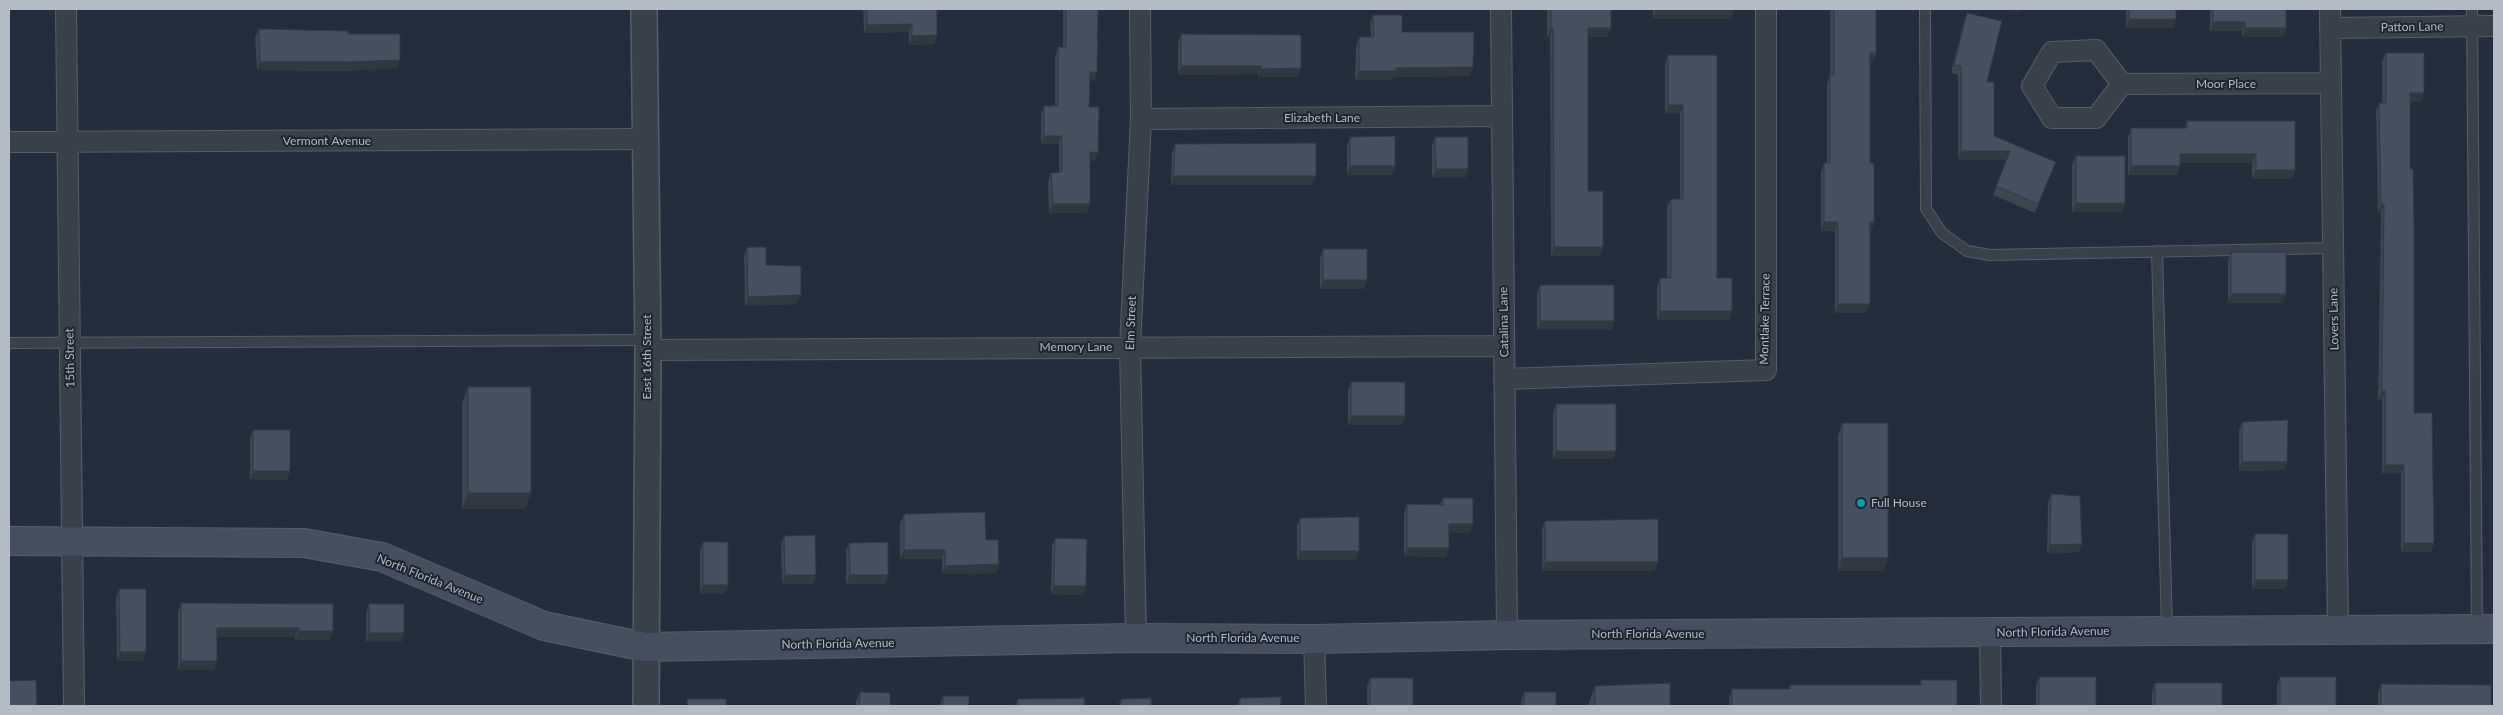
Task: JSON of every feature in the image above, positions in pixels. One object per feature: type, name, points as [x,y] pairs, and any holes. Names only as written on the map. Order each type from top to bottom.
[{"type":"main road","name":"North Florida Avenue","points":[[9,541],[304,543],[382,557],[544,626],[645,647],[1136,638],[2486,629]]},
{"type":"street","name":"15th Street","points":[[66,9],[74,706]]},
{"type":"street","name":"East 16th Street","points":[[644,9],[644,139],[648,345],[646,706]]},
{"type":"street","name":"Elm Street","points":[[1136,638],[1130,347],[1141,119],[1140,9]]},
{"type":"street","name":"Catalina Lane","points":[[1501,9],[1507,635]]},
{"type":"street","name":"Montlake Terrace","points":[[1504,379],[1766,370],[1766,9]]},
{"type":"street","name":"Patton Lane","points":[[2330,18],[2472,18],[2494,26]]},
{"type":"street","name":"Lovers Lane","points":[[2330,18],[2338,629]]},
{"type":"street","points":[[2096,50],[2122,84],[2096,118],[2052,118],[2032,86],[2052,52],[2096,50]]},
{"type":"street","name":"Moor Place","points":[[2122,84],[2331,84]]},
{"type":"street","name":"Elizabeth Lane","points":[[1141,119],[1502,116]]},
{"type":"street","name":"Vermont Avenue","points":[[9,142],[644,139]]},
{"type":"street","name":"Memory Lane","points":[[648,345],[1504,346]]},
{"type":"street","points":[[1990,633],[1991,706]]},
{"type":"street","points":[[1314,638],[1316,706]]},
{"type":"lane","points":[[1925,9],[1926,209],[1942,233],[1968,251],[1990,255],[2333,248]]},
{"type":"lane","points":[[2472,18],[2486,629]]},
{"type":"lane","points":[[2157,251],[2167,631]]},
{"type":"lane","points":[[9,342],[648,345]]},
{"type":"building","points":[[867,9],[937,9],[937,35],[912,36],[912,24],[867,25]]},
{"type":"building","points":[[1066,9],[1098,9],[1097,72],[1090,72],[1089,107],[1099,107],[1098,153],[1090,152],[1090,204],[1053,204],[1051,173],[1062,172],[1062,136],[1044,136],[1044,106],[1058,106],[1058,47],[1066,47]]},
{"type":"building","points":[[1551,9],[1611,9],[1611,28],[1588,28],[1588,191],[1603,191],[1603,247],[1554,247],[1553,28],[1551,28]]},
{"type":"building","points":[[1734,9],[1734,10],[1656,10]]},
{"type":"building","points":[[1834,9],[1876,9],[1876,53],[1870,53],[1870,163],[1874,163],[1874,222],[1870,222],[1870,304],[1838,304],[1838,222],[1824,222],[1824,163],[1830,163],[1830,75],[1834,75]]},
{"type":"building","points":[[2129,9],[2176,9],[2176,19],[2129,19]]},
{"type":"building","points":[[2213,9],[2286,9],[2286,28],[2245,28],[2245,22],[2213,22]]},
{"type":"building","points":[[1967,13],[2002,21],[1987,82],[1994,82],[1994,136],[2056,162],[2038,204],[1996,186],[2010,151],[1961,151],[1961,66],[1954,65]]},
{"type":"building","points":[[1373,15],[1402,15],[1402,32],[1474,32],[1473,67],[1396,68],[1396,71],[1359,71],[1359,37],[1374,37]]},
{"type":"building","points":[[259,29],[348,31],[348,34],[400,34],[400,60],[260,62]]},
{"type":"building","points":[[1181,34],[1301,35],[1301,68],[1261,69],[1261,66],[1181,66]]},
{"type":"building","points":[[2386,53],[2424,53],[2424,93],[2410,93],[2410,169],[2413,169],[2414,224],[2414,413],[2432,413],[2434,543],[2404,543],[2404,465],[2385,465],[2385,391],[2382,391],[2384,204],[2381,204],[2379,103],[2386,103]]},
{"type":"building","points":[[1668,55],[1717,55],[1717,278],[1732,278],[1732,311],[1660,311],[1660,278],[1671,278],[1671,199],[1683,199],[1683,105],[1668,105]]},
{"type":"building","points":[[2187,121],[2295,121],[2295,170],[2256,170],[2256,154],[2180,154],[2180,166],[2131,166],[2131,128],[2187,128]]},
{"type":"building","points":[[1395,136],[1395,166],[1350,166],[1350,137]]},
{"type":"building","points":[[1435,137],[1468,137],[1468,169],[1436,169]]},
{"type":"building","points":[[1316,143],[1316,176],[1174,176],[1175,144]]},
{"type":"building","points":[[2076,156],[2125,156],[2125,203],[2076,203]]},
{"type":"building","points":[[747,247],[766,247],[766,265],[801,266],[801,295],[748,297]]},
{"type":"building","points":[[1323,249],[1367,249],[1367,280],[1323,280]]},
{"type":"building","points":[[2231,252],[2286,252],[2286,294],[2231,294]]},
{"type":"building","points":[[1540,285],[1614,285],[1614,321],[1540,321]]},
{"type":"building","points":[[1351,382],[1405,382],[1405,416],[1351,416]]},
{"type":"building","points":[[468,387],[531,387],[531,493],[468,493]]},
{"type":"building","points":[[1556,404],[1616,404],[1616,451],[1556,451]]},
{"type":"building","points":[[2288,420],[2287,462],[2242,462],[2242,422]]},
{"type":"building","name":"Full House","points":[[1842,423],[1888,423],[1888,558],[1842,558]]},
{"type":"building","points":[[253,430],[290,430],[290,471],[253,471]]},
{"type":"building","points":[[2051,494],[2080,496],[2082,544],[2050,545]]},
{"type":"building","points":[[1443,498],[1473,498],[1473,524],[1449,524],[1449,548],[1407,548],[1407,504],[1443,505]]},
{"type":"building","points":[[985,512],[986,540],[998,540],[999,564],[945,566],[945,550],[904,550],[904,514]]},
{"type":"building","points":[[1359,517],[1359,551],[1300,551],[1300,518]]},
{"type":"building","points":[[1658,519],[1658,562],[1545,562],[1545,521]]},
{"type":"building","points":[[2255,534],[2288,534],[2288,580],[2255,580]]},
{"type":"building","points":[[815,535],[816,575],[785,575],[784,536]]},
{"type":"building","points":[[1055,538],[1087,539],[1086,586],[1054,586]]},
{"type":"building","points":[[703,542],[728,542],[728,585],[703,585]]},
{"type":"building","points":[[888,542],[888,575],[850,575],[849,543]]},
{"type":"building","points":[[119,589],[146,589],[146,652],[120,652]]},
{"type":"building","points":[[181,603],[333,604],[333,631],[299,631],[299,628],[217,628],[217,661],[181,661]]},
{"type":"building","points":[[369,604],[404,604],[404,633],[369,633]]},
{"type":"building","points":[[2039,677],[2096,677],[2096,706],[2039,706]]},
{"type":"building","points":[[2280,677],[2336,677],[2336,706],[2280,706]]},
{"type":"building","points":[[1370,678],[1413,678],[1413,706],[1370,706]]},
{"type":"building","points":[[36,680],[37,706],[9,706],[9,681]]},
{"type":"building","points":[[1921,680],[1957,680],[1957,706],[1732,706],[1732,689],[1790,689],[1790,685],[1921,685]]},
{"type":"building","points":[[1670,683],[1670,706],[1595,706],[1595,686]]},
{"type":"building","points":[[2155,683],[2222,683],[2222,706],[2155,706]]},
{"type":"building","points":[[2381,684],[2491,685],[2491,706],[2381,706]]},
{"type":"building","points":[[860,692],[890,693],[890,706],[859,706]]},
{"type":"building","points":[[1524,692],[1556,692],[1556,706],[1524,706]]},
{"type":"building","points":[[943,696],[969,696],[969,706],[943,706]]},
{"type":"building","points":[[1281,697],[1281,706],[1240,706],[1240,698]]},
{"type":"building","points":[[1084,698],[1085,706],[969,706],[1018,705],[1018,699]]},
{"type":"building","points":[[1151,698],[1151,706],[1121,706],[1121,699]]},
{"type":"building","points":[[687,699],[726,699],[726,706],[687,706]]},
{"type":"place","name":"Full House","points":[[1861,503]]}]
